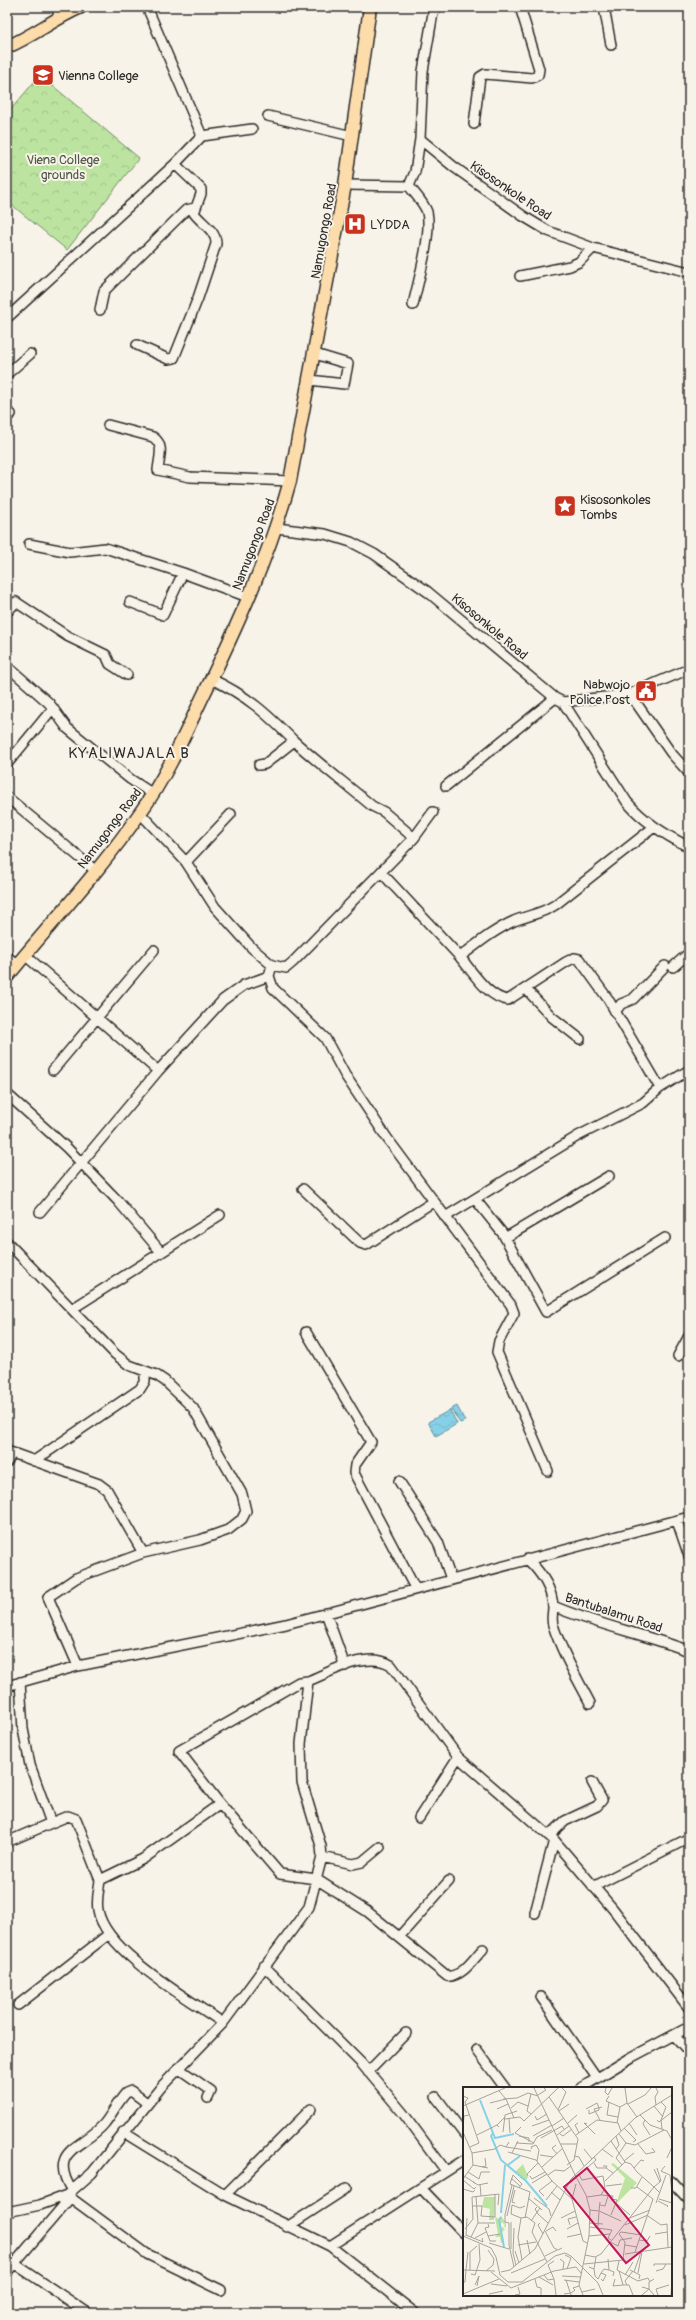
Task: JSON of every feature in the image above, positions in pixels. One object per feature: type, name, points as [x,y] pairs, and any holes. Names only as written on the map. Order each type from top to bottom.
[{"type":"main road","points":[[7,47],[58,11],[81,7]]},
{"type":"main road","name":"Namugongo Road","points":[[7,977],[96,870],[140,814],[153,794],[173,759],[212,679],[277,528],[290,481],[315,354],[345,185],[370,7]]},
{"type":"street","points":[[147,7],[202,136]]},
{"type":"street","points":[[409,186],[415,172],[420,139],[423,71],[433,13],[437,7]]},
{"type":"street","points":[[474,124],[480,76],[485,74],[532,78],[538,76],[539,69],[520,7]]},
{"type":"street","points":[[604,7],[611,45]]},
{"type":"street","points":[[268,116],[352,136]]},
{"type":"street","points":[[7,318],[175,164],[202,136],[252,129]]},
{"type":"street","name":"Kisosonkole Road","points":[[420,139],[449,164],[537,225],[567,239],[593,248],[689,272]]},
{"type":"street","points":[[137,345],[168,359],[173,359],[177,352],[216,244],[214,234],[194,213],[201,194],[201,189],[175,164]]},
{"type":"street","points":[[345,185],[409,186]]},
{"type":"street","points":[[409,186],[423,204],[427,213],[424,256],[413,305]]},
{"type":"street","points":[[100,310],[104,291],[186,210],[195,208]]},
{"type":"street","points":[[520,276],[570,266],[579,262],[593,248]]},
{"type":"street","points":[[7,374],[30,354]]},
{"type":"street","points":[[310,380],[344,384],[348,364],[315,354]]},
{"type":"street","points":[[108,425],[153,437],[158,441],[161,446],[158,470],[190,477],[290,481]]},
{"type":"street","name":"Kisosonkole Road","points":[[277,528],[326,534],[351,542],[374,554],[428,592],[559,700],[627,802],[637,814],[654,827],[689,847]]},
{"type":"street","points":[[29,544],[70,552],[105,548],[183,573],[248,598]]},
{"type":"street","points":[[130,602],[163,615],[183,573]]},
{"type":"street","points":[[7,612],[16,602],[67,636],[106,655],[110,664],[127,675]]},
{"type":"street","points":[[7,666],[40,694],[53,708],[67,728],[130,779],[153,794]]},
{"type":"street","points":[[446,786],[559,700],[630,694],[689,669]]},
{"type":"street","points":[[212,679],[236,690],[253,702],[281,726],[294,741],[372,806],[384,812],[414,838]]},
{"type":"street","points":[[630,694],[671,754],[689,772]]},
{"type":"street","points":[[7,764],[53,708]]},
{"type":"street","points":[[259,765],[265,764],[294,741]]},
{"type":"street","points":[[7,797],[96,870]]},
{"type":"street","points":[[140,814],[186,862],[215,907],[252,948],[272,965],[286,968],[382,872],[414,838],[433,812]]},
{"type":"street","points":[[186,862],[231,814]]},
{"type":"street","points":[[460,957],[481,940],[512,922],[542,913],[555,905],[654,827]]},
{"type":"street","points":[[382,872],[492,994],[500,999],[508,1000],[566,962],[574,958],[579,959],[615,1012],[660,1088]]},
{"type":"street","points":[[53,1070],[154,950]]},
{"type":"street","points":[[615,1012],[621,1004],[633,999],[669,966],[689,953]]},
{"type":"street","points":[[7,956],[21,960],[96,1018],[158,1071]]},
{"type":"street","points":[[272,965],[269,976],[273,988],[325,1038],[354,1088],[433,1202],[511,1305],[514,1313],[499,1341],[497,1352],[548,1471]]},
{"type":"street","points":[[40,1212],[158,1071],[231,993],[269,976]]},
{"type":"street","points":[[526,989],[552,1017],[580,1039]]},
{"type":"street","points":[[444,1217],[596,1126],[624,1114],[643,1103],[660,1088],[689,1070]]},
{"type":"street","points":[[7,1094],[82,1162],[118,1201],[161,1252]]},
{"type":"street","points":[[505,1238],[609,1176]]},
{"type":"street","points":[[303,1189],[360,1243],[366,1245],[433,1202]]},
{"type":"street","points":[[475,1199],[505,1238],[546,1312],[665,1238]]},
{"type":"street","points":[[72,1309],[220,1215]]},
{"type":"street","points":[[7,1242],[115,1354],[129,1365],[156,1375],[165,1381],[193,1408],[242,1494],[246,1511],[242,1519],[228,1530],[200,1540],[143,1553],[76,1578],[48,1597],[78,1666]]},
{"type":"street","points":[[306,1332],[371,1442],[355,1465],[354,1473],[415,1588]]},
{"type":"street","points":[[678,1356],[689,1336]]},
{"type":"street","points":[[34,1461],[140,1389],[145,1381],[145,1372]]},
{"type":"street","points":[[7,1462],[10,1452],[99,1484],[107,1490],[143,1553]]},
{"type":"street","points":[[399,1481],[438,1542],[451,1579]]},
{"type":"street","points":[[7,1686],[78,1666],[286,1624],[415,1588],[689,1517]]},
{"type":"street","points":[[677,1521],[689,1556]]},
{"type":"street","points":[[527,1559],[544,1578],[550,1592],[553,1606],[552,1623],[566,1658],[590,1703]]},
{"type":"street","name":"Bantubalamu Road","points":[[553,1606],[597,1623],[648,1637],[689,1651]]},
{"type":"street","points":[[326,1613],[346,1666]]},
{"type":"street","points":[[483,1949],[460,1974],[454,1977],[447,1976],[368,1912],[316,1879],[280,1874],[220,1804],[179,1751],[299,1682],[308,1682],[346,1666],[368,1660],[383,1660],[391,1665],[458,1757],[551,1838],[613,1909],[689,2008]]},
{"type":"street","points":[[20,1682],[23,1729],[30,1764],[51,1822]]},
{"type":"street","points":[[7,2272],[15,2264],[69,2194],[92,2173],[147,2103],[178,2068],[223,2023],[309,1907],[313,1897],[322,1857],[302,1782],[301,1744],[308,1682]]},
{"type":"street","points":[[419,1818],[458,1757]]},
{"type":"street","points":[[535,1913],[551,1838],[565,1820],[597,1806],[602,1800],[592,1782]]},
{"type":"street","points":[[100,1880],[143,1859],[220,1804]]},
{"type":"street","points":[[7,1842],[68,1816],[76,1819],[100,1880],[97,1897],[98,1911],[108,1934],[137,1962],[162,1982],[223,2023]]},
{"type":"street","points":[[593,1886],[689,1838]]},
{"type":"street","points":[[322,1857],[353,1864],[358,1863],[380,1846]]},
{"type":"street","points":[[399,1937],[449,1881]]},
{"type":"street","points":[[18,2005],[108,1934]]},
{"type":"street","points":[[264,1966],[368,2072],[403,2113],[446,2171]]},
{"type":"street","points":[[541,1997],[597,2078]]},
{"type":"street","points":[[584,2087],[674,2034],[689,2027]]},
{"type":"street","points":[[368,2072],[406,2033]]},
{"type":"street","points":[[674,2034],[689,2052]]},
{"type":"street","points":[[477,2050],[504,2087]]},
{"type":"street","points":[[178,2068],[211,2091],[208,2098]]},
{"type":"street","points":[[147,2103],[131,2091],[126,2093],[104,2124],[64,2157],[63,2165],[69,2194],[147,2254],[221,2290]]},
{"type":"street","points":[[436,2097],[463,2133]]},
{"type":"street","points":[[224,2195],[311,2109]]},
{"type":"street","points":[[123,2132],[224,2195],[287,2227],[330,2246],[415,2313]]},
{"type":"street","points":[[330,2246],[446,2171],[463,2163]]},
{"type":"street","points":[[672,2182],[689,2200]]},
{"type":"street","points":[[287,2227],[347,2188]]},
{"type":"street","points":[[421,2188],[463,2232]]},
{"type":"street","points":[[7,2212],[40,2205],[69,2194]]},
{"type":"street","points":[[15,2264],[88,2313]]},
{"type":"green space","name":"Viena College grounds","points":[[40,75],[139,158],[67,250],[7,201],[7,114]]},
{"type":"water","points":[[457,1406],[465,1421],[460,1423],[451,1409]]},
{"type":"water","points":[[450,1410],[457,1424],[436,1436],[428,1422]]},
{"type":"place","name":"Vienna College","points":[[43,75]]},
{"type":"place","name":"LYDDA","points":[[355,224]]},
{"type":"place","name":"Kisosonkoles Tombs","points":[[565,506]]},
{"type":"place","name":"Nabwojo Police Post","points":[[646,691]]},
{"type":"district","name":"KYALIWAJALA B","points":[[129,753]]}]
